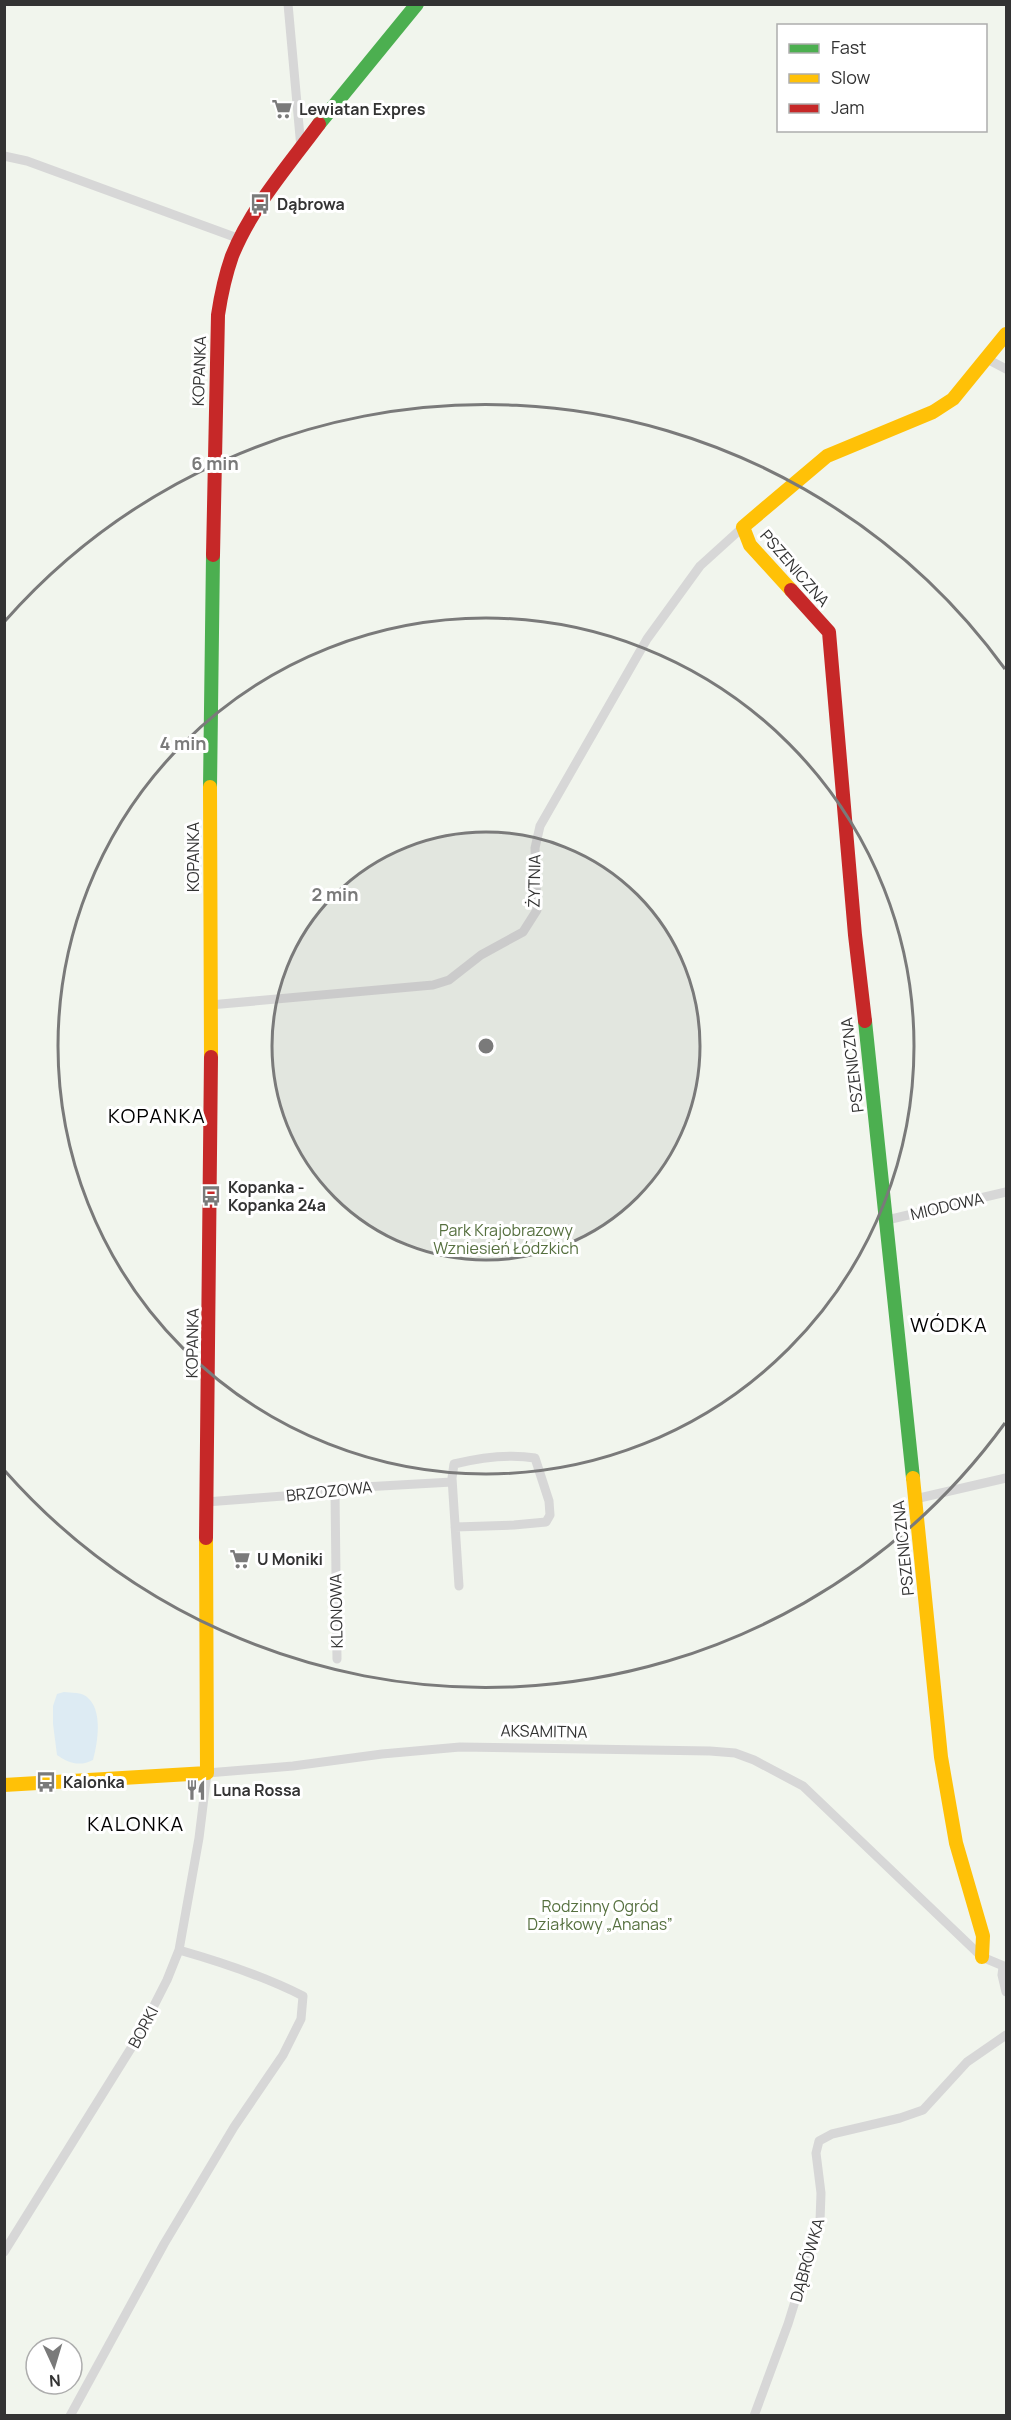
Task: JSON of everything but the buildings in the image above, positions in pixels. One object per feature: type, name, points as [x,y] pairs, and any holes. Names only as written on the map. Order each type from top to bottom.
[{"type":"street","points":[[288,4],[301,148]]},
{"type":"street","name":"KOPANKA","points":[[207,1773],[206,1502],[211,1151],[210,697],[215,346],[218,315],[223,284],[240,239],[260,204],[301,148],[417,4]]},
{"type":"street","points":[[4,156],[27,161],[240,239]]},
{"type":"street","name":"PSZENICZNA","points":[[982,1957],[983,1936],[956,1843],[942,1771],[887,1220],[856,947],[829,632],[750,545],[743,527],[827,456],[933,412],[954,399],[1006,334]]},
{"type":"street","points":[[987,359],[1006,369]]},
{"type":"street","name":"ŻYTNIA","points":[[210,1005],[434,985],[449,980],[481,955],[523,932],[537,910],[535,848],[540,826],[647,639],[700,566],[743,527]]},
{"type":"street","name":"MIODOWA","points":[[887,1220],[1006,1192]]},
{"type":"street","points":[[455,1527],[546,1522],[550,1515],[549,1501],[535,1458],[524,1456],[454,1464],[452,1482],[455,1527],[459,1586]]},
{"type":"street","points":[[915,1500],[1006,1478]]},
{"type":"street","name":"BRZOZOWA","points":[[206,1502],[335,1492],[346,1488],[452,1482]]},
{"type":"street","name":"KLONOWA","points":[[335,1492],[337,1659]]},
{"type":"street","name":"AKSAMITNA","points":[[4,1785],[293,1766],[382,1754],[460,1747],[735,1753],[762,1764],[803,1786],[982,1957],[1005,1967]]},
{"type":"street","name":"BORKI","points":[[4,2252],[138,2037],[179,1950],[199,1838],[207,1773]]},
{"type":"street","points":[[70,2415],[164,2244],[234,2127],[283,2055],[302,2019],[303,1996],[213,1960],[179,1950]]},
{"type":"street","points":[[1005,1967],[1002,1975],[1006,1992]]},
{"type":"street","name":"DĄBRÓWKA","points":[[754,2415],[788,2324],[820,2222],[821,2193],[816,2153],[819,2141],[832,2134],[900,2118],[923,2110],[967,2062],[1006,2035]]},
{"type":"green space","name":"Park Krajobrazowy Wzniesień Łódzkich","points":[[5,5],[1006,5],[1006,2415],[5,2415]]},
{"type":"shaded area","points":[[64,1692],[85,1695],[95,1710],[98,1727],[96,1744],[93,1760],[88,1762],[74,1763],[57,1755],[53,1706],[57,1694]]},
{"type":"traffic: fast","points":[[319,124],[417,4]]},
{"type":"traffic: fast","points":[[210,787],[213,555]]},
{"type":"traffic: fast","points":[[865,1021],[913,1478]]},
{"type":"traffic: slow","points":[[791,590],[750,545],[743,527],[827,456],[933,412],[953,399],[1006,334]]},
{"type":"traffic: slow","points":[[210,787],[211,1057]]},
{"type":"traffic: slow","points":[[913,1478],[941,1757],[956,1843],[983,1936],[982,1957]]},
{"type":"traffic: slow","points":[[4,1785],[207,1773],[206,1538]]},
{"type":"traffic: jam","points":[[213,555],[218,315],[225,278],[232,256],[249,221],[319,124]]},
{"type":"traffic: jam","points":[[791,590],[829,632],[855,935],[865,1021]]},
{"type":"traffic: jam","points":[[206,1538],[211,1057]]},
{"type":"place","name":"Lewiatan Expres","points":[[282,109]]},
{"type":"place","name":"Dąbrowa","points":[[260,204]]},
{"type":"place","name":"Kopanka - Kopanka 24a","points":[[211,1196]]},
{"type":"place","name":"U Moniki","points":[[240,1559]]},
{"type":"place","name":"Kalonka","points":[[46,1782]]},
{"type":"place","name":"Luna Rossa","points":[[196,1790]]},
{"type":"district","name":"KOPANKA","points":[[157,1116]]},
{"type":"district","name":"WÓDKA","points":[[949,1325]]},
{"type":"district","name":"KALONKA","points":[[136,1824]]},
{"type":"park label","name":"Rodzinny Ogród Działkowy „Ananas”","points":[[600,1915]]}]
